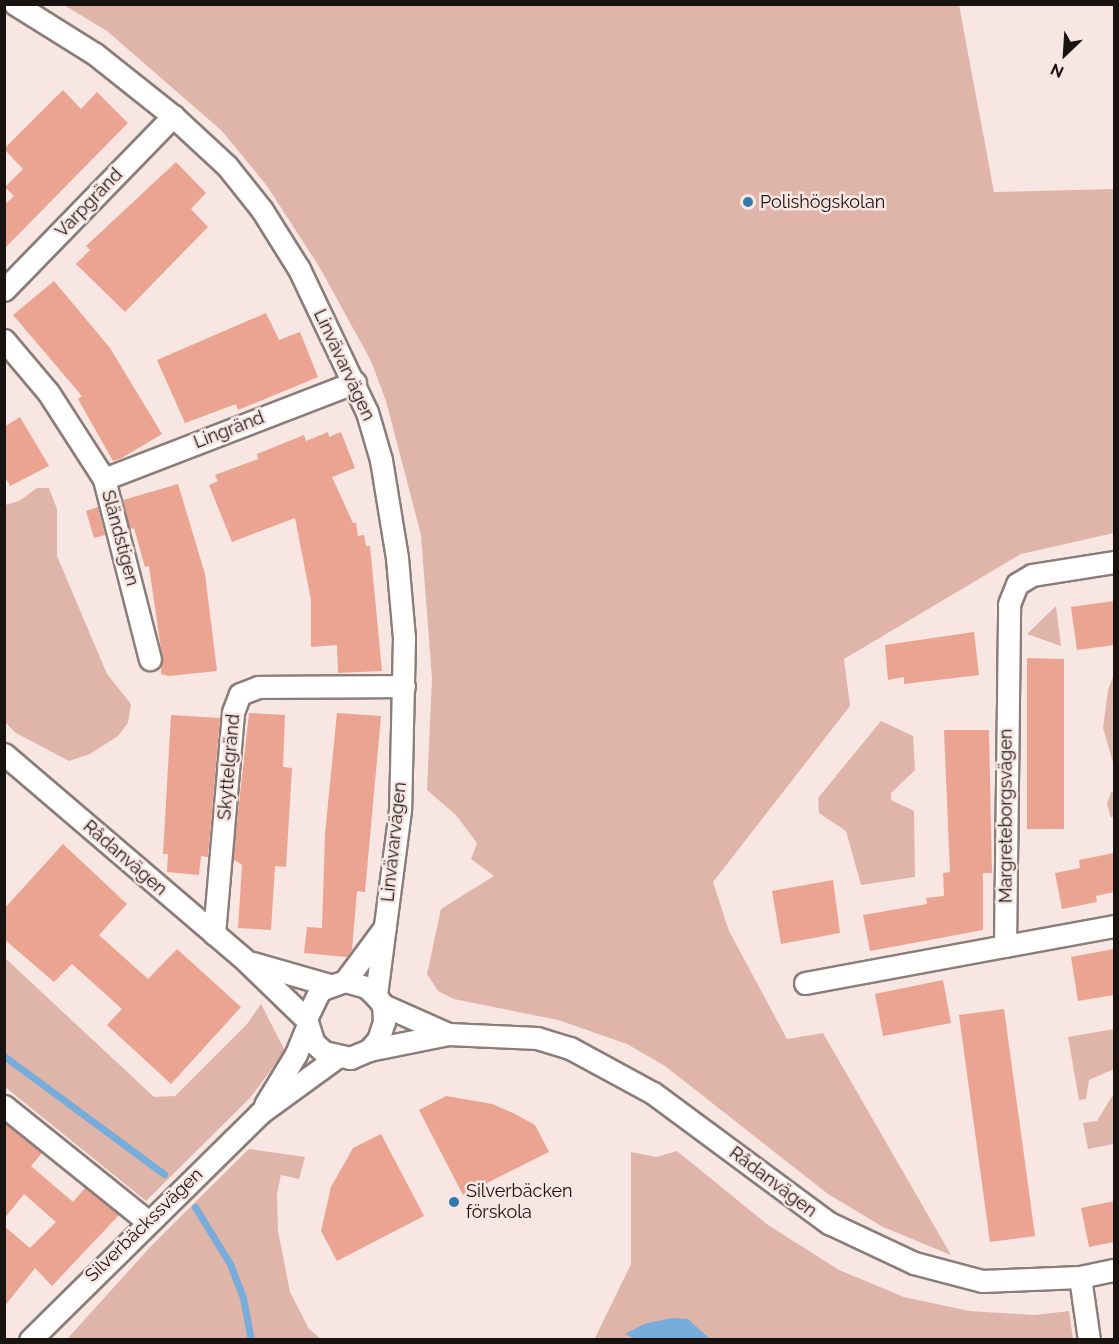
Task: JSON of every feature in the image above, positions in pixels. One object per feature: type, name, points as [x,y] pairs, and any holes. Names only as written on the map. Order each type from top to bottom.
[{"type":"street","name":"Linvävarvägen","points":[[15,4],[94,54],[173,116],[227,166],[262,210],[299,269],[355,382],[381,460],[397,558],[404,638],[400,810],[385,927],[379,1001]]},
{"type":"street","name":"Varpgränd","points":[[4,291],[173,116]]},
{"type":"street","name":"Sländstigen","points":[[4,340],[48,392],[104,479],[150,659]]},
{"type":"street","name":"Lingränd","points":[[104,479],[355,382]]},
{"type":"street","name":"Margreteborgsvägen","points":[[1005,946],[1009,604],[1017,584],[1032,575],[1114,562]]},
{"type":"street","name":"Skyttelgränd","points":[[214,934],[233,712],[240,694],[258,687],[404,686]]},
{"type":"street","name":"Rådanvägen","points":[[4,754],[246,961],[306,1023],[314,1043],[337,1057],[350,1058],[369,1050],[448,1034],[537,1038],[570,1048],[653,1093],[829,1223],[914,1263],[982,1281],[1080,1277],[1114,1270]]},
{"type":"street","points":[[805,983],[1114,926]]},
{"type":"street","name":"Linvävarvägen","points":[[337,983],[385,927]]},
{"type":"street","name":"Rådanvägen","points":[[246,961],[337,983],[366,987],[379,1001],[448,1034]]},
{"type":"street","points":[[306,1023],[312,1000],[337,983]]},
{"type":"street","points":[[369,1050],[378,1040],[384,1022],[379,1001]]},
{"type":"street","name":"Silverbäckssvägen","points":[[260,1113],[296,1054],[306,1023]]},
{"type":"street","name":"Silverbäckssvägen","points":[[30,1340],[147,1221],[260,1113],[337,1057]]},
{"type":"street","points":[[4,1106],[147,1221]]},
{"type":"street","points":[[1080,1277],[1089,1340]]},
{"type":"shaded area","points":[[64,5],[959,5],[994,192],[1114,189],[1114,533],[1021,554],[844,659],[850,706],[713,882],[729,931],[787,1039],[823,1033],[951,1255],[883,1227],[828,1194],[665,1066],[627,1044],[558,1020],[454,999],[438,991],[427,974],[441,909],[494,876],[471,859],[477,843],[456,815],[427,790],[432,678],[421,535],[386,401],[371,361],[320,268],[267,186],[222,131],[107,31]]},
{"type":"shaded area","points":[[37,488],[49,488],[57,509],[57,556],[107,674],[131,704],[128,723],[118,736],[90,754],[69,761],[16,733],[5,722],[5,505],[19,501]]},
{"type":"shaded area","points":[[1056,606],[1061,646],[1027,634]]},
{"type":"shaded area","points":[[1114,674],[1114,766],[1103,728],[1108,690]]},
{"type":"shaded area","points":[[881,721],[913,736],[915,770],[891,793],[891,800],[914,811],[915,877],[861,885],[846,831],[819,813],[818,798]]},
{"type":"shaded area","points":[[1111,792],[1114,793],[1114,816],[1111,818],[1107,804]]},
{"type":"shaded area","points":[[4,957],[154,1097],[175,1096],[247,1024],[261,1004],[285,1051],[250,1098],[146,1201],[5,1087]]},
{"type":"shaded area","points":[[1114,1029],[1114,1069],[1089,1080],[1086,1099],[1079,1100],[1068,1037]]},
{"type":"shaded area","points":[[1114,1093],[1114,1144],[1088,1149],[1083,1123],[1097,1121]]},
{"type":"shaded area","points":[[249,1149],[305,1157],[299,1179],[281,1175],[277,1194],[278,1231],[290,1292],[309,1329],[321,1339],[67,1339],[153,1244]]},
{"type":"shaded area","points":[[677,1151],[768,1225],[839,1270],[904,1297],[969,1311],[1035,1315],[1069,1311],[1073,1339],[594,1340],[631,1264],[631,1152],[656,1157]]},
{"type":"water","points":[[672,1318],[688,1319],[710,1339],[635,1339],[625,1334],[644,1324]]},
{"type":"building","points":[[63,90],[81,109],[97,92],[128,123],[4,249],[4,205],[14,196],[5,187],[23,169],[4,149]]},
{"type":"building","points":[[176,162],[206,193],[191,209],[208,227],[125,312],[76,264],[90,250],[86,246]]},
{"type":"building","points":[[54,281],[110,348],[162,434],[120,459],[113,461],[78,399],[82,396],[13,315]]},
{"type":"building","points":[[266,313],[279,340],[300,332],[318,377],[238,410],[236,404],[185,423],[157,360]]},
{"type":"building","points":[[20,417],[49,466],[10,486],[4,475],[4,427]]},
{"type":"building","points":[[328,432],[329,437],[341,432],[355,468],[332,477],[353,523],[356,523],[358,536],[364,535],[366,546],[370,546],[382,671],[338,673],[337,645],[311,647],[311,600],[295,518],[232,542],[209,485],[218,481],[215,475],[258,459],[257,454],[304,435],[306,441]]},
{"type":"building","points":[[178,484],[205,574],[217,671],[169,676],[161,674],[162,656],[149,566],[145,567],[134,528],[130,529],[123,500]]},
{"type":"building","points":[[98,507],[105,535],[94,538],[86,511]]},
{"type":"building","points":[[1114,601],[1114,645],[1077,650],[1071,607]]},
{"type":"building","points":[[974,632],[979,675],[904,684],[904,677],[888,680],[885,645]]},
{"type":"building","points":[[1027,658],[1064,659],[1064,829],[1027,829]]},
{"type":"building","points":[[249,713],[285,715],[283,767],[292,768],[286,867],[275,866],[271,930],[238,928],[242,865],[233,859]]},
{"type":"building","points":[[337,713],[381,716],[365,892],[357,891],[352,950],[347,957],[304,953],[307,927],[322,928],[325,834]]},
{"type":"building","points":[[171,715],[220,718],[208,857],[201,856],[199,875],[167,872],[168,854],[163,854]]},
{"type":"building","points":[[944,730],[989,730],[992,873],[983,873],[983,930],[870,951],[863,915],[927,904],[926,898],[944,896],[943,873],[950,872]]},
{"type":"building","points":[[63,844],[127,904],[99,935],[148,979],[177,949],[241,1007],[171,1084],[107,1025],[122,1009],[72,964],[54,982],[4,939],[4,909]]},
{"type":"building","points":[[1114,853],[1114,892],[1096,896],[1097,902],[1062,909],[1055,873],[1080,868],[1079,860]]},
{"type":"building","points":[[833,880],[840,933],[781,944],[772,891]]},
{"type":"building","points":[[1114,949],[1114,995],[1078,1001],[1071,957]]},
{"type":"building","points":[[943,980],[951,1023],[883,1036],[875,994]]},
{"type":"building","points":[[1004,1009],[1035,1236],[990,1242],[959,1015]]},
{"type":"building","points":[[446,1096],[492,1104],[515,1114],[535,1125],[549,1152],[463,1195],[419,1110]]},
{"type":"building","points":[[4,1123],[42,1153],[31,1166],[73,1202],[85,1188],[119,1215],[52,1286],[35,1268],[4,1307],[4,1226],[30,1248],[56,1222],[24,1194],[4,1219]]},
{"type":"building","points":[[381,1134],[424,1216],[337,1261],[321,1231],[331,1187],[353,1148]]},
{"type":"building","points":[[1114,1201],[1114,1242],[1089,1247],[1081,1208]]},
{"type":"waterway","points":[[4,1056],[164,1174]]},
{"type":"waterway","points":[[195,1207],[230,1264],[243,1298],[251,1340]]},
{"type":"place","name":"Polishögskolan","points":[[748,202]]},
{"type":"place","name":"Silverbäcken förskola","points":[[454,1202]]}]
